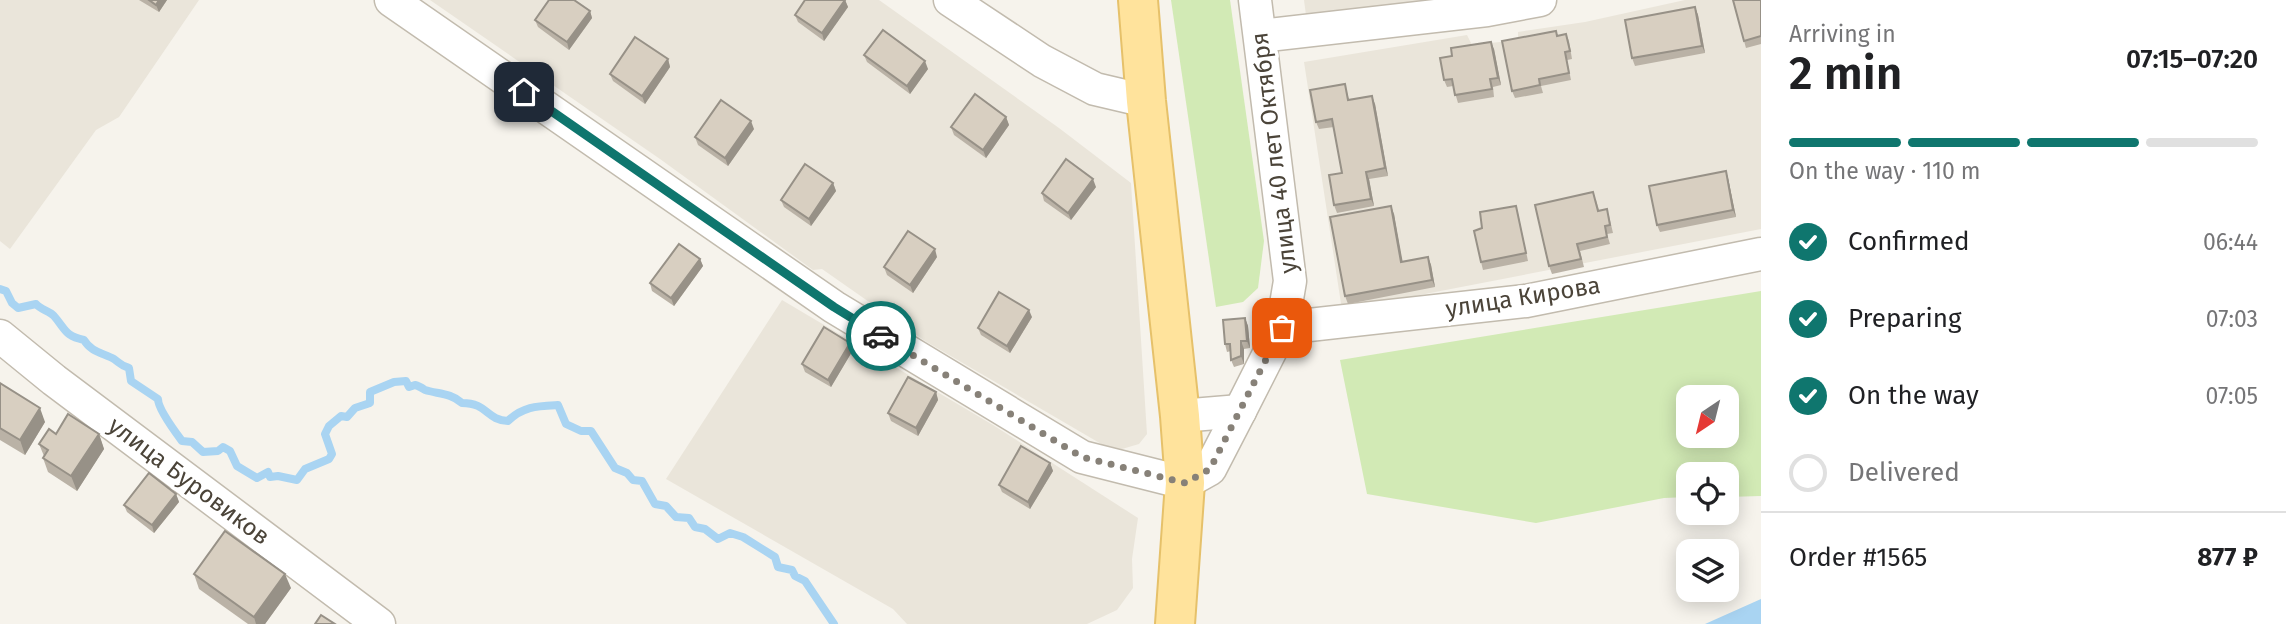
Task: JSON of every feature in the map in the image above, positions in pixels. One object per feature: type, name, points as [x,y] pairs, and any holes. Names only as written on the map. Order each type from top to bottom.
[{"type":"main road","points":[[1138,0],[1185,483],[1175,624]]},
{"type":"street","points":[[391,0],[845,314],[1082,457],[1185,483]]},
{"type":"street","points":[[950,0],[1042,61],[1095,89],[1146,101]]},
{"type":"street","name":"улица 40 лет Октября","points":[[1185,483],[1210,469],[1282,328],[1290,281],[1255,0]]},
{"type":"street","points":[[1261,36],[1487,10],[1540,0]]},
{"type":"street","name":"улица Кирова","points":[[1282,328],[1526,301],[1761,254]]},
{"type":"street","name":"улица Буровиков","points":[[0,335],[54,380],[379,624]]},
{"type":"street","points":[[1180,416],[1240,411]]},
{"type":"shaded area","points":[[0,0],[199,0],[119,117],[96,130],[10,249],[0,241]]},
{"type":"shaded area","points":[[430,0],[879,0],[1059,128],[1131,183],[1147,434],[1139,444],[1122,449],[1103,445],[925,341],[822,269],[813,270],[660,159]]},
{"type":"shaded area","points":[[1304,0],[1429,0],[1307,23]]},
{"type":"shaded area","points":[[1685,0],[1761,0],[1761,229],[1342,310],[1304,62],[1467,35],[1472,45],[1518,40],[1518,32],[1585,22]]},
{"type":"shaded area","points":[[782,300],[993,425],[1138,518],[1132,559],[1133,588],[1117,610],[1087,624],[907,624],[893,609],[666,479]]},
{"type":"green space","points":[[1171,0],[1230,0],[1264,241],[1258,288],[1243,302],[1216,307]]},
{"type":"green space","points":[[1761,291],[1761,496],[1739,497],[1739,462],[1676,462],[1676,498],[1536,523],[1367,494],[1340,360]]},
{"type":"water","points":[[1761,599],[1761,624],[1705,624]]},
{"type":"building","points":[[549,0],[574,0],[590,11],[567,42],[535,20]]},
{"type":"building","points":[[805,0],[845,0],[822,33],[795,15]]},
{"type":"building","points":[[1733,0],[1761,0],[1761,36],[1744,41]]},
{"type":"building","points":[[1695,7],[1702,46],[1632,58],[1625,20]]},
{"type":"building","points":[[883,30],[925,61],[907,86],[864,55]]},
{"type":"building","points":[[1556,31],[1557,36],[1566,34],[1570,51],[1565,52],[1569,73],[1539,79],[1540,85],[1512,91],[1502,41]]},
{"type":"building","points":[[635,37],[668,59],[642,96],[610,74]]},
{"type":"building","points":[[1491,42],[1498,78],[1490,79],[1492,89],[1455,95],[1452,79],[1444,80],[1440,58],[1452,56],[1451,48]]},
{"type":"building","points":[[1345,84],[1348,100],[1372,96],[1385,168],[1366,172],[1371,199],[1334,205],[1329,175],[1342,173],[1332,119],[1316,122],[1310,90]]},
{"type":"building","points":[[975,94],[1006,117],[983,150],[951,127]]},
{"type":"building","points":[[721,100],[751,121],[725,158],[695,137]]},
{"type":"building","points":[[1066,159],[1093,179],[1068,213],[1042,193]]},
{"type":"building","points":[[805,164],[833,183],[809,219],[781,200]]},
{"type":"building","points":[[1726,171],[1733,210],[1657,225],[1649,186]]},
{"type":"building","points":[[1593,192],[1598,211],[1607,209],[1610,225],[1605,226],[1607,237],[1577,244],[1581,259],[1549,266],[1535,205]]},
{"type":"building","points":[[1391,206],[1401,262],[1428,257],[1432,280],[1345,296],[1330,217]]},
{"type":"building","points":[[1516,206],[1526,253],[1481,262],[1474,231],[1482,228],[1480,212]]},
{"type":"building","points":[[908,231],[935,249],[910,285],[884,267]]},
{"type":"building","points":[[679,244],[700,259],[671,298],[650,283]]},
{"type":"building","points":[[999,292],[1029,310],[1007,346],[978,328]]},
{"type":"building","points":[[1245,318],[1247,341],[1241,341],[1241,356],[1231,360],[1230,344],[1225,344],[1223,320]]},
{"type":"building","points":[[824,327],[850,343],[828,380],[802,364]]},
{"type":"building","points":[[908,377],[936,392],[916,428],[888,413]]},
{"type":"building","points":[[0,383],[40,408],[20,440],[0,428]]},
{"type":"building","points":[[68,414],[99,434],[71,476],[43,458],[48,450],[39,444],[49,429],[56,434]]},
{"type":"building","points":[[1021,446],[1050,463],[1028,502],[999,485]]},
{"type":"building","points":[[149,473],[176,494],[152,525],[124,505]]},
{"type":"building","points":[[225,531],[285,574],[254,617],[194,574]]},
{"type":"building","points":[[321,615],[335,624],[315,624]]},
{"type":"waterway","points":[[0,289],[6,291],[18,308],[36,304],[52,314],[69,334],[84,340],[94,350],[129,368],[131,381],[158,399],[164,415],[182,441],[192,442],[203,452],[218,451],[223,447],[230,451],[237,466],[257,478],[268,472],[270,477],[297,480],[305,469],[329,459],[332,454],[325,434],[329,426],[341,416],[347,417],[355,408],[370,403],[370,392],[394,382],[406,381],[409,387],[415,385],[449,396],[462,403],[482,408],[495,418],[508,421],[525,410],[558,405],[566,424],[581,431],[591,431],[615,468],[627,473],[633,480],[642,481],[655,504],[666,506],[676,517],[689,518],[695,527],[705,529],[718,539],[730,533],[743,537],[775,557],[778,567],[792,570],[795,576],[805,581],[834,624]]},
{"type":"way so far","points":[[881,336],[1082,457],[1185,483],[1210,469],[1282,328]]},
{"type":"route","points":[[524,92],[834,307],[881,336]]}]
